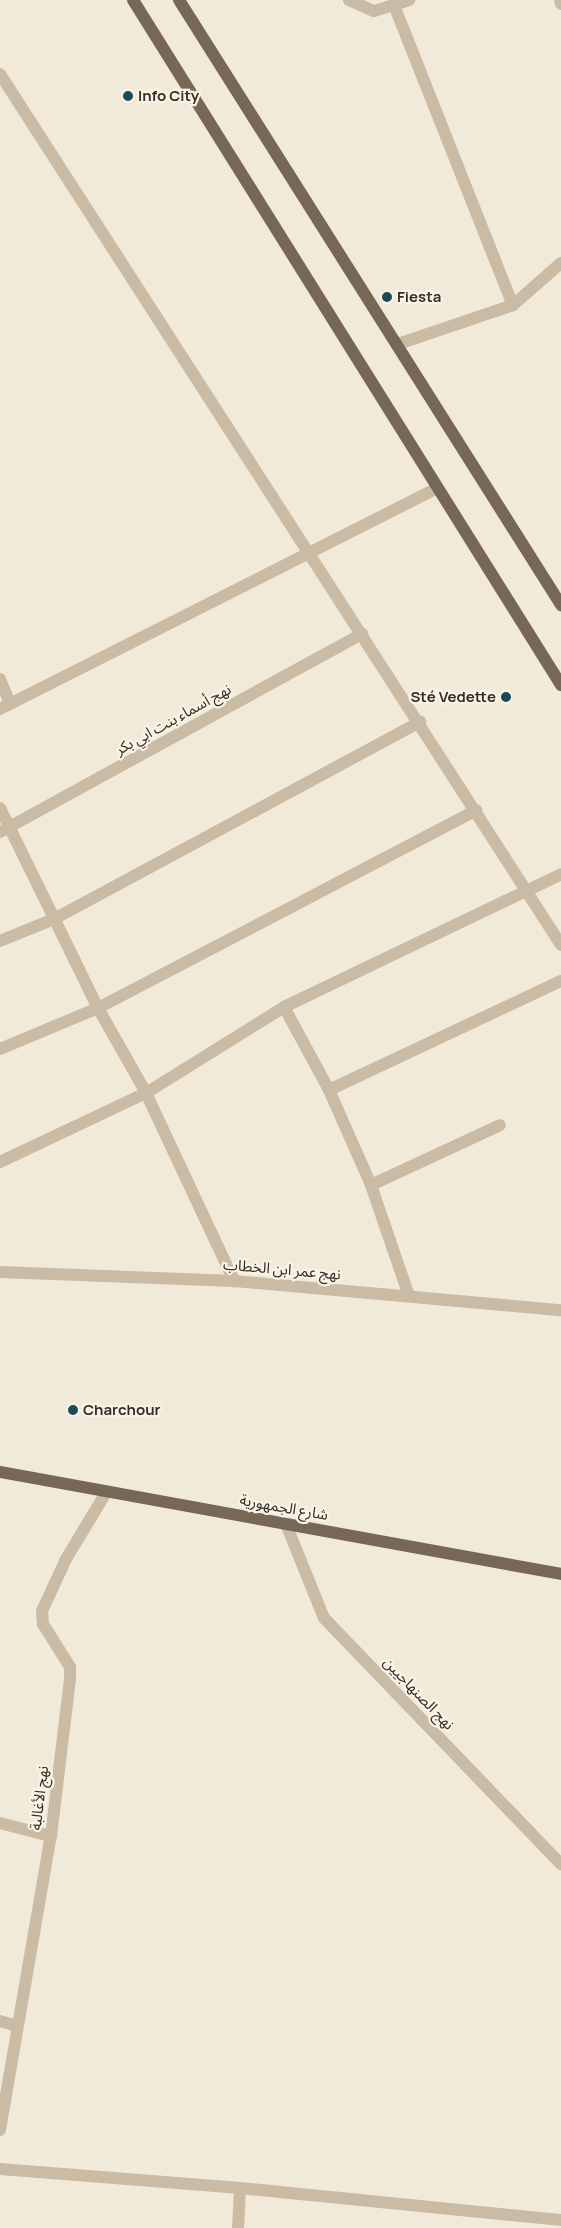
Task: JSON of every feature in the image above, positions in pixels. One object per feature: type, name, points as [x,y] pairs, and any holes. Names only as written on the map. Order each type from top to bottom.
[{"type":"main road","points":[[133,0],[436,489],[561,685]]},
{"type":"main road","points":[[179,0],[398,344],[561,605]]},
{"type":"main road","name":"شارع الجمهورية","points":[[0,1472],[561,1574]]},
{"type":"street","points":[[349,0],[374,11],[409,0]]},
{"type":"street","points":[[560,0],[561,4]]},
{"type":"street","points":[[394,5],[513,305]]},
{"type":"street","points":[[0,74],[420,722],[561,945]]},
{"type":"street","points":[[398,344],[513,305],[561,263]]},
{"type":"street","points":[[0,679],[5,706],[436,489]]},
{"type":"street","name":"نهج أسماء بنت ابي بكر","points":[[5,830],[362,634]]},
{"type":"street","points":[[0,941],[54,919],[420,722]]},
{"type":"street","points":[[0,808],[5,830],[54,919],[98,1008],[146,1092],[234,1281]]},
{"type":"street","points":[[0,1049],[98,1008],[476,810]]},
{"type":"street","points":[[0,1162],[146,1092],[284,1007],[526,888],[561,874]]},
{"type":"street","points":[[329,1090],[561,981]]},
{"type":"street","points":[[284,1007],[329,1090],[371,1185],[409,1296]]},
{"type":"street","points":[[371,1185],[500,1125]]},
{"type":"street","name":"نهج عمر ابن الخطاب","points":[[0,1272],[234,1281],[561,1310]]},
{"type":"street","name":"نهج الأغالبة","points":[[0,2130],[51,1836],[70,1667],[43,1624],[42,1611],[66,1559],[107,1491]]},
{"type":"street","name":"نهج الصنهاجيين","points":[[286,1524],[324,1618],[561,1864]]},
{"type":"street","points":[[0,1823],[51,1836]]},
{"type":"street","points":[[0,2021],[17,2026]]},
{"type":"street","points":[[0,2169],[240,2188],[561,2220]]},
{"type":"street","points":[[238,2228],[240,2188]]},
{"type":"street","points":[[519,2228],[520,2215]]},
{"type":"place","name":"Info City","points":[[128,96]]},
{"type":"place","name":"Fiesta","points":[[387,297]]},
{"type":"place","name":"Sté Vedette","points":[[506,697]]},
{"type":"place","name":"Charchour","points":[[73,1410]]}]
